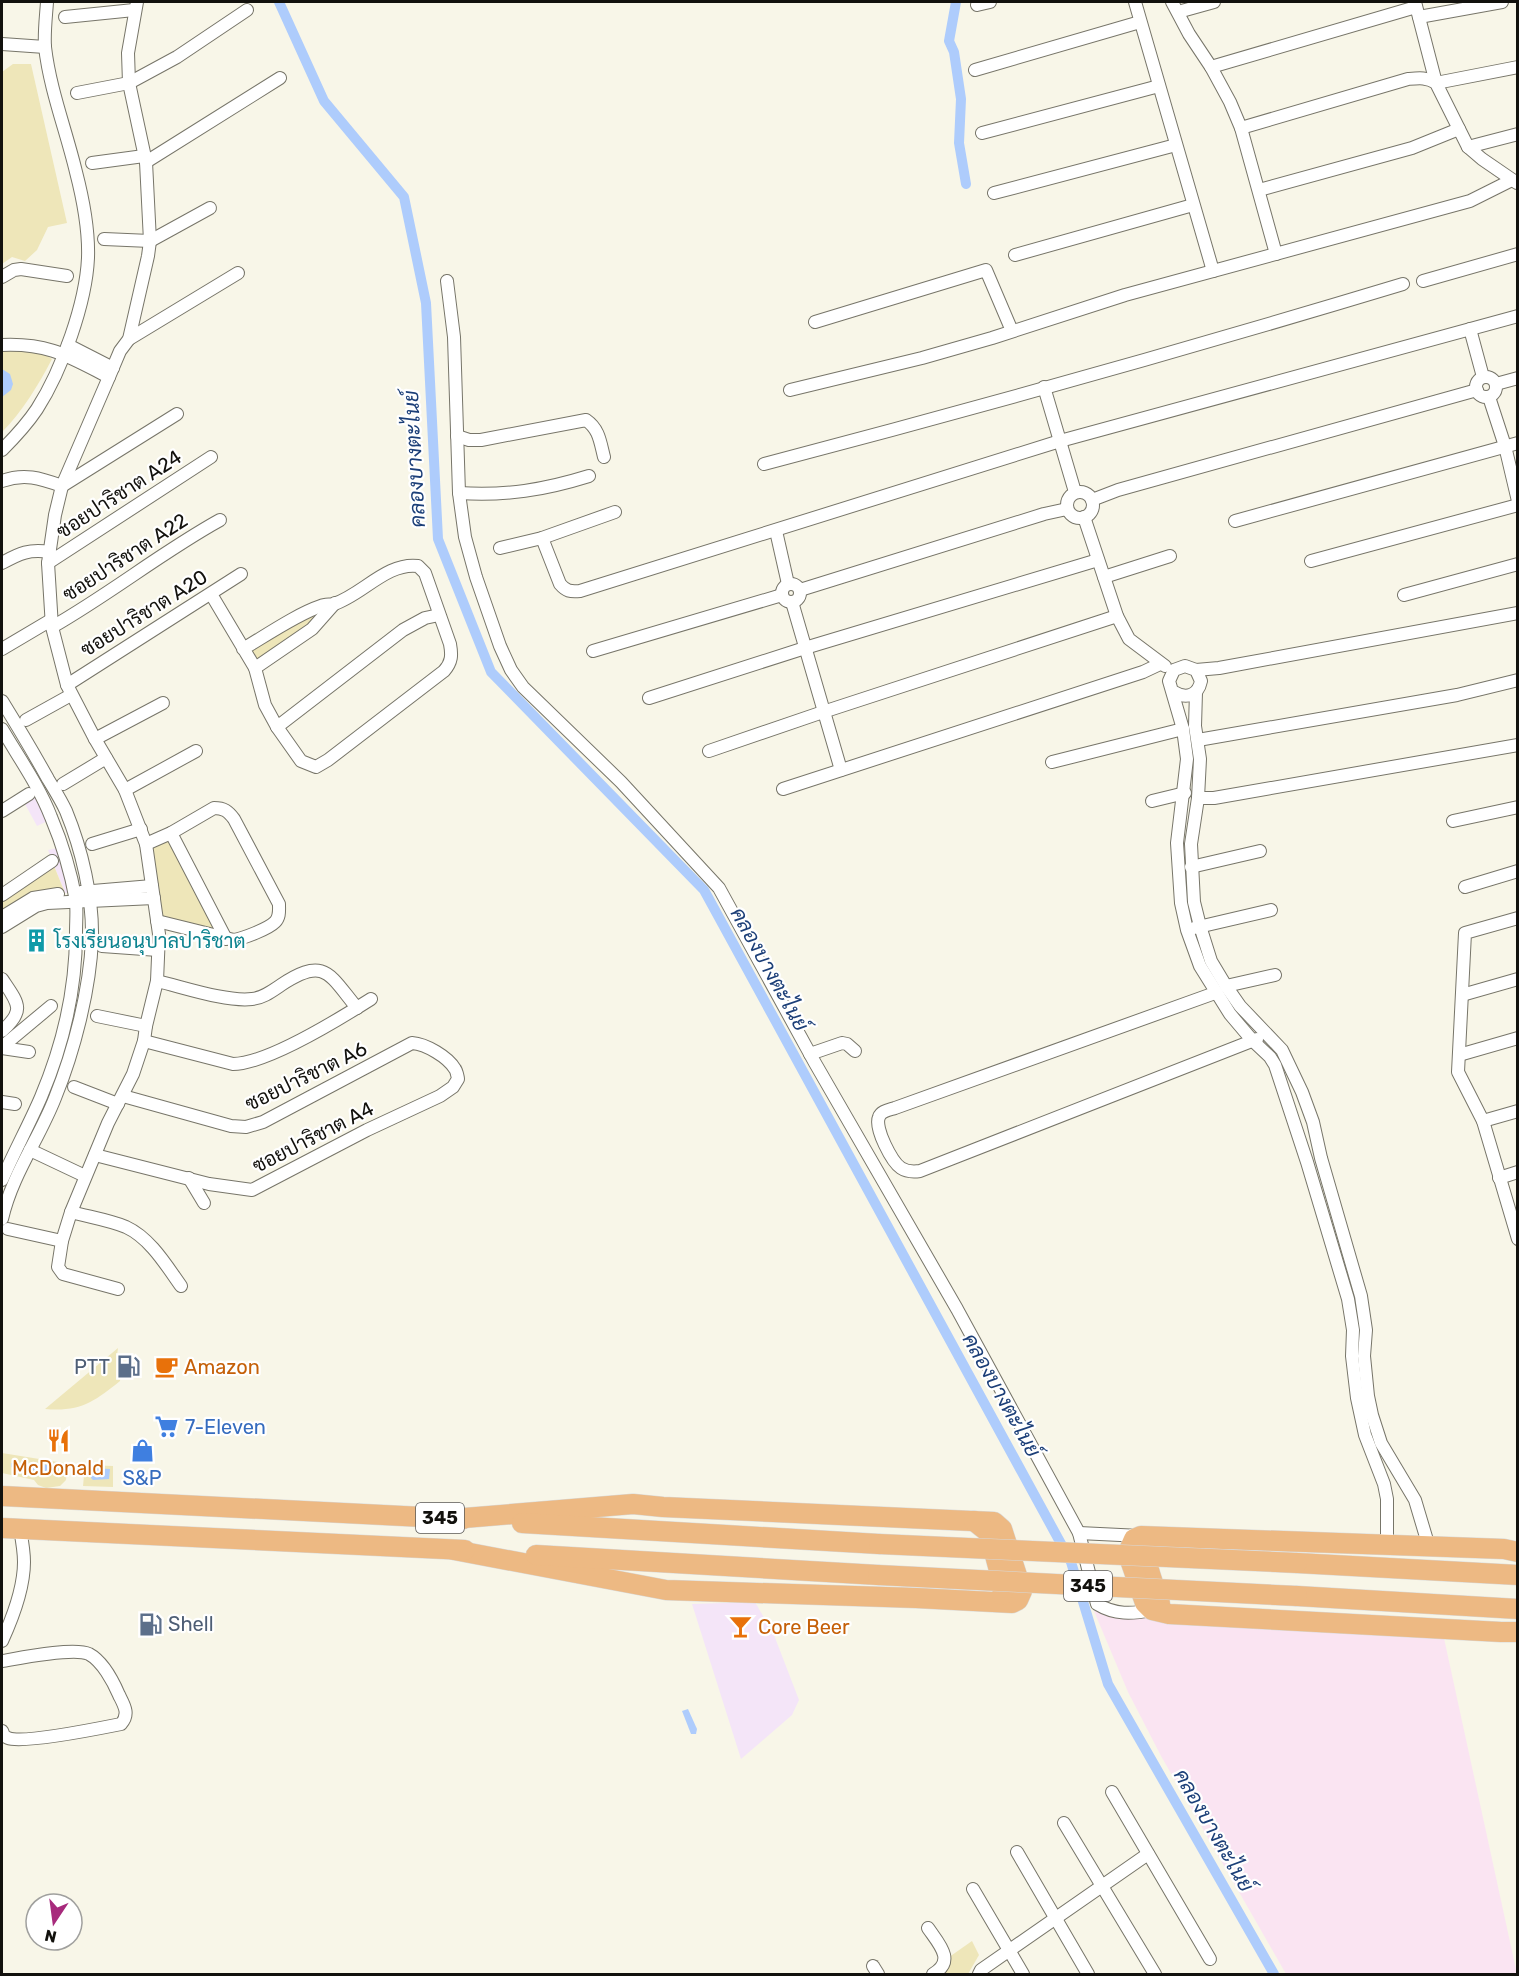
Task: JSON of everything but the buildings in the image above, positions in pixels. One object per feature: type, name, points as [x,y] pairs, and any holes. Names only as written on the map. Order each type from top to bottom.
[{"type":"main road","name":"345","points":[[2,1496],[879,1544],[1518,1575]]},
{"type":"main road","points":[[452,1519],[633,1504],[974,1521],[989,1533],[1004,1594],[985,1603],[916,1598],[666,1590],[454,1550]]},
{"type":"main road","points":[[663,1507],[641,1509],[637,1518],[644,1526],[663,1531]]},
{"type":"main road","name":"345","points":[[11,1528],[454,1550],[1518,1609]]},
{"type":"main road","points":[[1518,1552],[1492,1549],[1142,1536],[1131,1543],[1130,1560],[1145,1603],[1160,1612],[1518,1632]]},
{"type":"main road","points":[[1160,1612],[1160,1603],[1147,1562],[1145,1545],[1149,1540],[1163,1536]]},
{"type":"main road","points":[[1490,1573],[1500,1569],[1504,1562],[1500,1553],[1492,1549]]},
{"type":"main road","points":[[693,1564],[676,1567],[670,1573],[670,1578],[675,1586],[694,1590]]},
{"type":"main road","points":[[1465,1630],[1487,1627],[1492,1621],[1489,1614],[1467,1606]]},
{"type":"street","points":[[2,450],[19,433],[38,408],[66,350],[83,296],[88,257],[86,217],[52,88],[45,46],[47,2]]},
{"type":"street","points":[[977,5],[990,2]]},
{"type":"street","points":[[1135,2],[1213,271]]},
{"type":"street","points":[[1214,2],[1175,7],[1189,34],[1211,67],[1241,128],[1276,254]]},
{"type":"street","points":[[1211,67],[1417,8],[1502,2]]},
{"type":"street","points":[[65,17],[136,6],[128,53],[129,83],[145,159],[150,241],[129,339]]},
{"type":"street","points":[[1417,8],[1436,83],[1468,147],[1515,182]]},
{"type":"street","points":[[77,93],[129,83],[177,57],[247,10]]},
{"type":"street","points":[[975,70],[1140,22]]},
{"type":"street","points":[[4,47],[45,46]]},
{"type":"street","points":[[1241,128],[1408,79],[1430,79],[1436,83],[1518,67]]},
{"type":"street","points":[[92,163],[145,159],[280,78]]},
{"type":"street","points":[[982,133],[1159,86]]},
{"type":"street","points":[[1259,190],[1412,148],[1459,129]]},
{"type":"street","points":[[1468,147],[1518,134]]},
{"type":"street","points":[[994,193],[1176,145]]},
{"type":"street","points":[[790,390],[922,358],[1125,295],[1470,201],[1515,182]]},
{"type":"street","points":[[1016,255],[1193,205]]},
{"type":"street","points":[[104,239],[150,241],[210,208]]},
{"type":"street","points":[[1423,281],[1518,254]]},
{"type":"street","points":[[2,277],[21,269],[67,276]]},
{"type":"street","points":[[815,322],[986,270],[1012,331]]},
{"type":"street","points":[[118,1289],[63,1274],[58,1267],[62,1241],[71,1212],[85,1176],[133,1074],[144,1041],[157,981],[157,921],[146,844],[141,829],[125,790],[69,690],[51,624],[49,557],[62,486],[120,351],[129,339],[238,273]]},
{"type":"street","points":[[447,280],[454,337],[459,493],[465,537],[476,577],[500,646],[511,670],[523,687],[621,782],[718,888],[810,1054],[957,1309],[1079,1533],[1097,1604],[1108,1610],[1123,1613],[1160,1612]]},
{"type":"street","points":[[764,464],[958,413],[1403,284]]},
{"type":"street","points":[[542,538],[556,578],[565,590],[580,591],[1060,441],[1518,316]]},
{"type":"street","points":[[1470,329],[1483,378]]},
{"type":"street","points":[[2,345],[23,344],[66,350],[111,372]]},
{"type":"street","points":[[1483,378],[1491,378],[1496,384],[1495,392],[1489,397],[1482,396],[1477,390],[1477,382],[1483,378]]},
{"type":"street","points":[[1496,384],[1518,378]]},
{"type":"street","points":[[1044,387],[1075,492]]},
{"type":"street","points":[[1092,500],[1118,490],[1477,390]]},
{"type":"street","points":[[1311,561],[1518,503],[1511,444],[1489,397]]},
{"type":"street","points":[[2,481],[28,475],[62,486],[177,414]]},
{"type":"street","points":[[457,436],[469,440],[481,440],[586,420],[594,425],[599,433],[604,456]]},
{"type":"street","points":[[1235,521],[1511,444]]},
{"type":"street","name":"ซอยปาริชาต A24","points":[[49,557],[211,458]]},
{"type":"street","points":[[459,493],[508,494],[542,489],[589,476]]},
{"type":"street","points":[[1075,492],[1085,493],[1092,500],[1093,507],[1084,517],[1077,518],[1067,509],[1067,499],[1075,492]]},
{"type":"street","points":[[593,651],[787,594],[795,585],[800,590],[1044,514],[1067,509]]},
{"type":"street","points":[[500,548],[542,538],[615,512]]},
{"type":"street","points":[[1084,517],[1117,616],[1129,639],[1160,664],[1174,670],[1185,666],[1196,670],[1518,613]]},
{"type":"street","name":"ซอยปาริชาต A22","points":[[2,649],[78,612],[196,533],[220,520]]},
{"type":"street","points":[[776,531],[787,594],[841,770]]},
{"type":"street","points":[[2,563],[24,552],[35,550],[49,557]]},
{"type":"street","points":[[1104,577],[1170,556]]},
{"type":"street","points":[[649,698],[805,648],[1098,560]]},
{"type":"street","points":[[1404,595],[1518,564]]},
{"type":"street","points":[[211,594],[255,668],[265,705],[277,728],[301,761],[316,767],[444,671],[450,664],[452,654],[425,573],[418,566],[409,565],[395,569],[335,603],[312,629],[255,668]]},
{"type":"street","name":"ซอยปาริชาต A20","points":[[26,720],[241,574]]},
{"type":"street","points":[[243,649],[305,613],[322,605],[335,603]]},
{"type":"street","points":[[277,728],[408,627],[424,618],[439,615]]},
{"type":"street","points":[[709,751],[1117,616]]},
{"type":"street","points":[[783,789],[1143,672],[1160,664]]},
{"type":"street","points":[[1174,670],[1169,681],[1174,692],[1188,759],[1178,843],[1181,903],[1187,930],[1200,966],[1282,1050],[1302,1092],[1313,1122],[1321,1158],[1361,1296],[1366,1330],[1364,1356],[1372,1415],[1381,1443],[1416,1500],[1429,1547]]},
{"type":"street","points":[[1196,670],[1201,681],[1196,692],[1196,726],[1200,759],[1198,798],[1191,844],[1194,902],[1211,961],[1230,1014],[1275,1065],[1346,1290],[1353,1330],[1352,1356],[1357,1398],[1365,1435],[1384,1484],[1387,1499],[1387,1545]]},
{"type":"street","points":[[1198,740],[1457,695],[1518,680]]},
{"type":"street","points":[[1174,692],[1181,696],[1189,696],[1196,692]]},
{"type":"street","points":[[2,701],[65,808],[78,842],[89,897],[92,938],[89,975],[76,1035],[68,1065],[49,1113],[16,1177],[6,1204],[3,1224],[62,1241]]},
{"type":"street","points":[[95,739],[163,703]]},
{"type":"street","points":[[2,729],[33,780],[51,816],[60,841],[74,897],[76,963],[70,1002],[57,1055],[41,1097],[2,1180]]},
{"type":"street","points":[[1052,762],[1183,729]]},
{"type":"street","points":[[1198,798],[1214,798],[1518,744]]},
{"type":"street","points":[[125,790],[196,752]]},
{"type":"street","points":[[63,784],[106,758]]},
{"type":"street","points":[[1152,801],[1185,793]]},
{"type":"street","points":[[2,811],[29,794]]},
{"type":"street","points":[[1453,821],[1518,807]]},
{"type":"street","points":[[146,844],[171,833],[214,808],[222,808],[234,819],[279,904],[279,914],[274,923],[243,938],[226,939],[157,921]]},
{"type":"street","points":[[92,844],[141,829]]},
{"type":"street","points":[[171,833],[226,939]]},
{"type":"street","points":[[1191,867],[1260,851]]},
{"type":"street","points":[[2,895],[52,861]]},
{"type":"street","points":[[1465,887],[1518,871]]},
{"type":"street","points":[[2,917],[41,895],[89,897],[153,892]]},
{"type":"street","points":[[2,927],[36,906],[74,897]]},
{"type":"street","points":[[1187,930],[1271,910]]},
{"type":"street","points":[[1518,918],[1465,933],[1458,1072],[1483,1121],[1518,1239]]},
{"type":"street","points":[[102,946],[158,950]]},
{"type":"street","points":[[157,981],[231,998],[246,999],[265,996],[295,976],[306,971],[320,969],[328,974],[357,1008]]},
{"type":"street","points":[[1267,1035],[920,1171],[913,1172],[903,1169],[894,1161],[878,1128],[877,1119],[881,1113],[1221,989],[1275,975]]},
{"type":"street","points":[[2,979],[17,1005],[17,1013],[13,1021],[2,1031]]},
{"type":"street","points":[[1462,995],[1518,979]]},
{"type":"street","points":[[144,1041],[233,1064],[244,1064],[260,1059],[315,1032],[371,999]]},
{"type":"street","points":[[2,1048],[51,1006]]},
{"type":"street","points":[[97,1016],[146,1026]]},
{"type":"street","points":[[1459,1055],[1518,1038]]},
{"type":"street","name":"ซอยปาริชาต A6","points":[[74,1087],[231,1126],[246,1127],[263,1122],[412,1043],[433,1049],[455,1069],[458,1078],[453,1087],[440,1096]]},
{"type":"street","points":[[810,1054],[842,1043],[855,1051]]},
{"type":"street","points":[[2,1048],[29,1052]]},
{"type":"street","name":"ซอยปาริชาต A4","points":[[95,1155],[228,1187],[252,1190],[367,1130],[440,1096]]},
{"type":"street","points":[[2,1102],[15,1104]]},
{"type":"street","points":[[1483,1121],[1518,1111]]},
{"type":"street","points":[[30,1150],[85,1176]]},
{"type":"street","points":[[1307,1162],[1321,1158]]},
{"type":"street","points":[[1499,1178],[1518,1172]]},
{"type":"street","points":[[189,1178],[204,1203]]},
{"type":"street","points":[[71,1212],[126,1227],[138,1234],[158,1254],[181,1286]]},
{"type":"street","points":[[1353,1330],[1366,1330]]},
{"type":"street","points":[[1384,1484],[1401,1478]]},
{"type":"street","points":[[2,1641],[9,1626],[24,1571],[24,1560],[11,1528]]},
{"type":"street","points":[[1079,1533],[1142,1536]]},
{"type":"street","points":[[2,1661],[59,1653],[85,1652],[92,1655],[114,1684],[126,1712],[121,1724],[87,1730],[18,1739],[9,1739],[2,1731]]},
{"type":"street","points":[[1112,1792],[1210,1959]]},
{"type":"street","points":[[1064,1823],[1155,1974]]},
{"type":"street","points":[[1017,1852],[1088,1974]]},
{"type":"street","points":[[979,1974],[981,1970],[1148,1854]]},
{"type":"street","points":[[973,1889],[1023,1974]]},
{"type":"street","points":[[928,1928],[945,1953],[939,1971],[933,1974]]},
{"type":"shaded area","points":[[13,64],[31,64],[67,223],[48,227],[37,250],[25,261],[12,257],[2,264],[2,72]]},
{"type":"shaded area","points":[[2,349],[42,353],[52,359],[30,397],[2,432]]},
{"type":"shaded area","points":[[335,603],[255,668],[243,649]]},
{"type":"shaded area","points":[[40,794],[52,819],[37,826],[25,804]]},
{"type":"shaded area","points":[[171,833],[226,939],[157,921],[146,844]]},
{"type":"shaded area","points":[[62,847],[73,893],[65,893],[48,850]]},
{"type":"shaded area","points":[[52,861],[65,893],[41,895],[2,917],[2,895]]},
{"type":"shaded area","points":[[118,1348],[120,1381],[86,1404],[68,1409],[45,1409]]},
{"type":"shaded area","points":[[2,1453],[64,1463],[67,1472],[66,1480],[60,1486],[46,1488],[38,1485],[34,1480],[2,1473]]},
{"type":"shaded area","points":[[85,1465],[113,1466],[113,1487],[83,1486]]},
{"type":"shaded area","points":[[755,1602],[774,1635],[799,1700],[792,1715],[741,1759],[692,1604]]},
{"type":"shaded area","points":[[1152,1610],[1442,1629],[1517,1974],[1286,1974],[1161,1756],[1128,1692],[1094,1611]]},
{"type":"shaded area","points":[[972,1941],[979,1955],[968,1974],[925,1974]]},
{"type":"water","points":[[2,369],[10,374],[13,384],[11,390],[2,397]]},
{"type":"water","points":[[11,1463],[54,1465],[53,1473],[11,1467]]},
{"type":"water","points":[[92,1468],[110,1469],[109,1479],[93,1480],[91,1478]]},
{"type":"water","points":[[688,1709],[697,1729],[696,1734],[691,1734],[682,1711]]},
{"type":"waterway","name":"คลองบางตะไนย์","points":[[279,2],[324,101],[404,197],[426,303],[438,539],[491,672],[704,890],[1071,1562],[1108,1684],[1274,1974]]},
{"type":"waterway","points":[[956,2],[949,41],[954,52],[961,99],[959,143],[966,184]]},
{"type":"place","name":"โรงเรียนอนุบาลปาริชาต","points":[[36,941]]},
{"type":"place","name":"PTT","points":[[128,1367]]},
{"type":"place","name":"Amazon","points":[[166,1367]]},
{"type":"place","name":"7-Eleven","points":[[167,1427]]},
{"type":"place","name":"McDonald","points":[[58,1440]]},
{"type":"place","name":"S&P","points":[[142,1450]]},
{"type":"place","name":"Shell","points":[[150,1624]]},
{"type":"place","name":"Core Beer","points":[[740,1627]]}]
